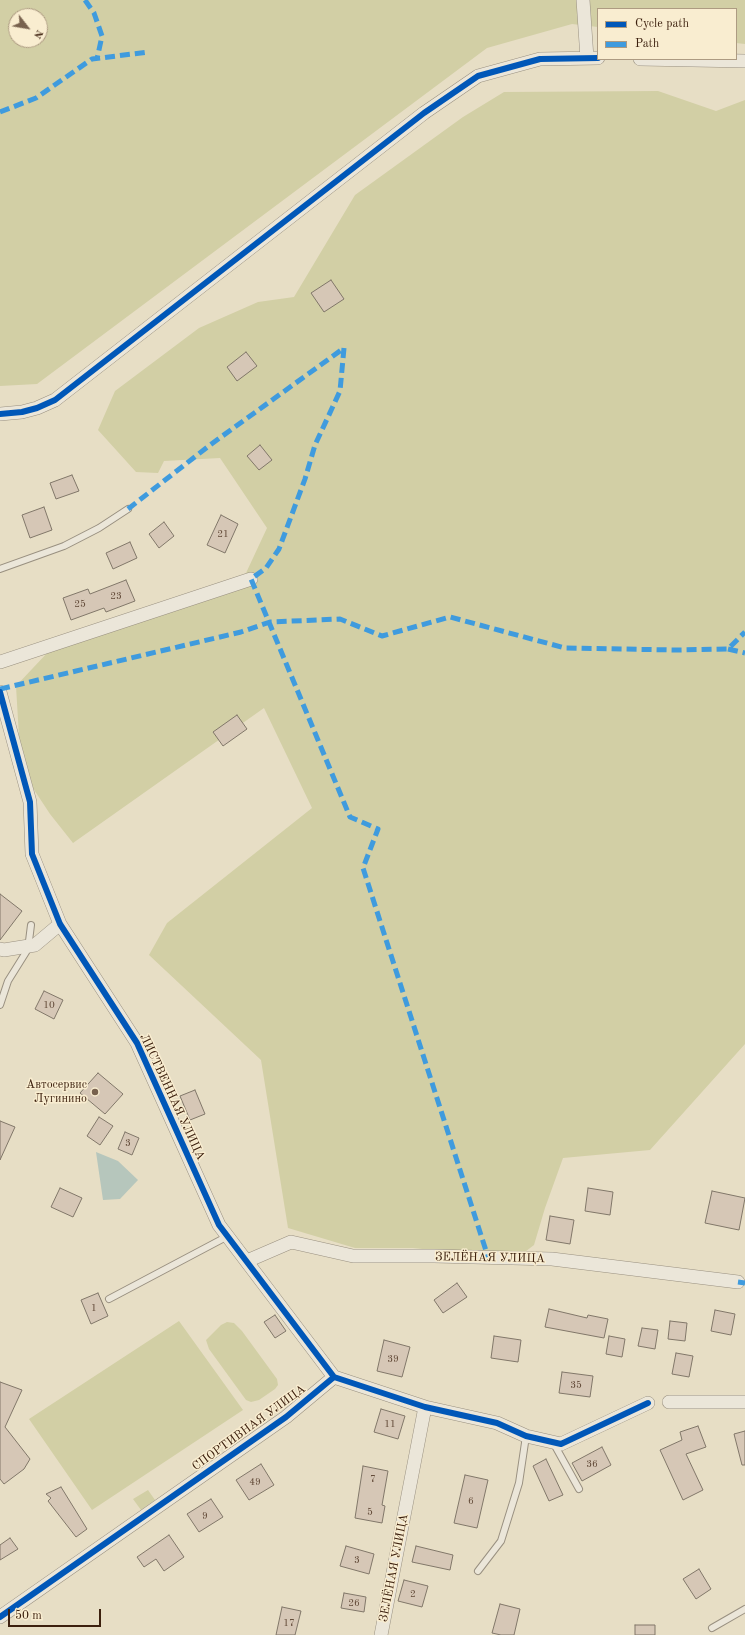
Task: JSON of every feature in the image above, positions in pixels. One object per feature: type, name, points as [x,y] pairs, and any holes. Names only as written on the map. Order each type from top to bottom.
[{"type":"street","points":[[0,414],[38,408],[55,400],[424,113],[478,76],[540,59],[593,58],[583,0]]},
{"type":"street","points":[[692,60],[745,61]]},
{"type":"street","points":[[0,662],[251,579]]},
{"type":"street","name":"ЛИСТВЕННАЯ УЛИЦА","points":[[0,692],[30,802],[32,854],[60,924],[136,1043],[219,1225],[238,1246],[247,1261],[334,1377]]},
{"type":"street","points":[[0,949],[4,950],[35,945],[60,924]]},
{"type":"street","name":"ЗЕЛЁНАЯ УЛИЦА","points":[[247,1261],[291,1242],[353,1256],[434,1256],[552,1259],[738,1282]]},
{"type":"street","points":[[334,1377],[425,1407],[497,1423],[526,1436],[562,1444],[648,1403]]},
{"type":"street","name":"СПОРТИВНАЯ УЛИЦА","points":[[0,1617],[286,1417],[334,1377]]},
{"type":"street","points":[[669,1402],[745,1402]]},
{"type":"street","name":"ЗЕЛЁНАЯ УЛИЦА","points":[[381,1635],[425,1407]]},
{"type":"lane","points":[[0,569],[64,546],[99,528],[128,509]]},
{"type":"lane","points":[[0,1005],[8,981],[28,946],[31,925]]},
{"type":"lane","points":[[109,1299],[228,1236]]},
{"type":"lane","points":[[478,1571],[501,1541],[519,1483],[526,1436]]},
{"type":"lane","points":[[554,1443],[579,1489]]},
{"type":"lane","points":[[712,1628],[745,1609]]},
{"type":"shaded area","points":[[0,0],[745,0],[745,44],[737,43],[737,8],[597,8],[597,27],[572,24],[487,48],[37,384],[0,386]]},
{"type":"shaded area","points":[[658,91],[716,111],[745,100],[745,1044],[650,1150],[563,1158],[545,1208],[534,1245],[513,1261],[471,1254],[413,1248],[355,1248],[288,1228],[261,1060],[149,955],[167,923],[312,808],[264,708],[73,843],[50,814],[21,770],[16,686],[49,651],[239,588],[267,528],[220,458],[164,461],[158,473],[136,472],[98,430],[115,391],[199,328],[258,302],[294,297],[355,195],[463,117],[504,92]]},
{"type":"shaded area","points":[[96,1152],[118,1161],[138,1180],[120,1199],[103,1200]]},
{"type":"shaded area","points":[[179,1321],[243,1410],[92,1510],[29,1419]]},
{"type":"shaded area","points":[[227,1322],[234,1323],[242,1331],[277,1379],[278,1385],[275,1389],[259,1400],[251,1402],[246,1400],[209,1349],[206,1340],[221,1325]]},
{"type":"shaded area","points":[[148,1490],[155,1500],[141,1510],[133,1499]]},
{"type":"building","points":[[331,280],[344,299],[324,312],[311,293]]},
{"type":"building","points":[[246,352],[257,366],[237,381],[227,367]]},
{"type":"building","points":[[260,445],[272,460],[259,470],[247,456]]},
{"type":"building","points":[[72,475],[79,491],[56,499],[50,483]]},
{"type":"building","points":[[44,507],[52,530],[30,538],[22,515]]},
{"type":"building","points":[[221,515],[238,524],[225,553],[207,545]]},
{"type":"building","points":[[164,522],[174,536],[159,548],[149,534]]},
{"type":"building","points":[[130,542],[137,558],[113,569],[106,553]]},
{"type":"building","points":[[126,580],[135,601],[106,612],[104,608],[71,620],[63,598],[88,589],[90,594]]},
{"type":"building","points":[[237,715],[247,729],[223,746],[213,732]]},
{"type":"building","points":[[0,894],[22,911],[0,940]]},
{"type":"building","points":[[44,991],[63,1000],[54,1019],[35,1009]]},
{"type":"building","points":[[98,1073],[123,1094],[105,1114],[80,1093]]},
{"type":"building","points":[[195,1090],[205,1114],[190,1120],[180,1096]]},
{"type":"building","points":[[99,1117],[113,1126],[100,1145],[87,1136]]},
{"type":"building","points":[[0,1121],[15,1127],[0,1160]]},
{"type":"building","points":[[125,1132],[139,1138],[132,1155],[118,1149]]},
{"type":"building","points":[[60,1188],[82,1198],[73,1217],[51,1207]]},
{"type":"building","points":[[588,1188],[613,1192],[610,1215],[585,1211]]},
{"type":"building","points":[[712,1191],[745,1198],[739,1230],[705,1223]]},
{"type":"building","points":[[550,1216],[574,1220],[570,1244],[546,1240]]},
{"type":"building","points":[[457,1283],[467,1297],[443,1313],[434,1300]]},
{"type":"building","points":[[98,1293],[108,1316],[91,1324],[81,1300]]},
{"type":"building","points":[[549,1309],[587,1318],[588,1315],[608,1319],[604,1338],[545,1327]]},
{"type":"building","points":[[715,1310],[735,1314],[731,1335],[711,1331]]},
{"type":"building","points":[[275,1315],[286,1331],[275,1338],[264,1322]]},
{"type":"building","points":[[670,1321],[687,1323],[685,1341],[668,1339]]},
{"type":"building","points":[[642,1328],[658,1330],[655,1349],[638,1346]]},
{"type":"building","points":[[494,1336],[521,1340],[518,1362],[491,1358]]},
{"type":"building","points":[[609,1336],[625,1339],[622,1357],[606,1354]]},
{"type":"building","points":[[384,1340],[410,1347],[402,1377],[377,1371]]},
{"type":"building","points":[[676,1353],[693,1356],[689,1377],[672,1374]]},
{"type":"building","points":[[562,1372],[593,1376],[590,1397],[559,1393]]},
{"type":"building","points":[[0,1382],[22,1390],[5,1427],[30,1459],[24,1469],[4,1484],[0,1479]]},
{"type":"building","points":[[381,1409],[405,1416],[398,1439],[374,1432]]},
{"type":"building","points":[[698,1426],[706,1447],[686,1454],[703,1490],[683,1500],[660,1450],[682,1440],[680,1432]]},
{"type":"building","points":[[745,1431],[745,1465],[742,1465],[734,1434]]},
{"type":"building","points":[[602,1447],[611,1465],[582,1481],[572,1463]]},
{"type":"building","points":[[546,1459],[563,1495],[549,1501],[533,1466]]},
{"type":"building","points":[[261,1464],[274,1485],[249,1500],[236,1480]]},
{"type":"building","points":[[363,1466],[388,1471],[382,1505],[385,1506],[382,1523],[355,1518]]},
{"type":"building","points":[[465,1475],[488,1480],[477,1528],[454,1523]]},
{"type":"building","points":[[61,1487],[87,1529],[76,1537],[48,1501],[51,1498],[46,1494]]},
{"type":"building","points":[[211,1499],[223,1517],[199,1532],[187,1514]]},
{"type":"building","points":[[169,1535],[184,1557],[164,1571],[156,1559],[144,1567],[137,1557]]},
{"type":"building","points":[[10,1538],[18,1549],[0,1560],[0,1545]]},
{"type":"building","points":[[346,1546],[374,1554],[369,1574],[340,1566]]},
{"type":"building","points":[[416,1546],[453,1555],[450,1570],[412,1562]]},
{"type":"building","points":[[699,1569],[711,1589],[696,1599],[683,1579]]},
{"type":"building","points":[[404,1580],[428,1586],[422,1607],[398,1601]]},
{"type":"building","points":[[344,1593],[366,1597],[364,1612],[341,1608]]},
{"type":"building","points":[[500,1604],[520,1609],[514,1635],[492,1633]]},
{"type":"building","points":[[282,1607],[301,1611],[295,1635],[276,1635]]},
{"type":"building","points":[[635,1625],[655,1625],[655,1635],[635,1635]]},
{"type":"marked path","points":[[85,0],[94,13],[102,36],[97,59]]},
{"type":"marked path","points":[[0,112],[36,98],[92,59],[149,52]]},
{"type":"marked path","points":[[344,348],[340,391],[315,445],[305,479],[279,549],[266,568],[251,579],[350,817],[378,829],[363,868],[488,1257]]},
{"type":"marked path","points":[[128,509],[210,445],[344,348]]},
{"type":"marked path","points":[[0,689],[241,632],[270,622],[340,619],[382,636],[450,617],[565,648],[675,650],[728,649],[745,632]]},
{"type":"marked path","points":[[728,649],[745,653]]},
{"type":"marked path","points":[[738,1282],[745,1283]]},
{"type":"cycle path","points":[[0,414],[22,412],[37,408],[55,400],[424,113],[478,76],[540,59],[597,58]]},
{"type":"cycle path","points":[[0,692],[30,802],[32,854],[60,924],[137,1043],[219,1225],[334,1377]]},
{"type":"cycle path","points":[[0,1617],[286,1417],[334,1377],[425,1407],[497,1423],[526,1436],[561,1444],[648,1403]]},
{"type":"place","name":"Автосервис Лугинино","points":[[95,1092]]}]
